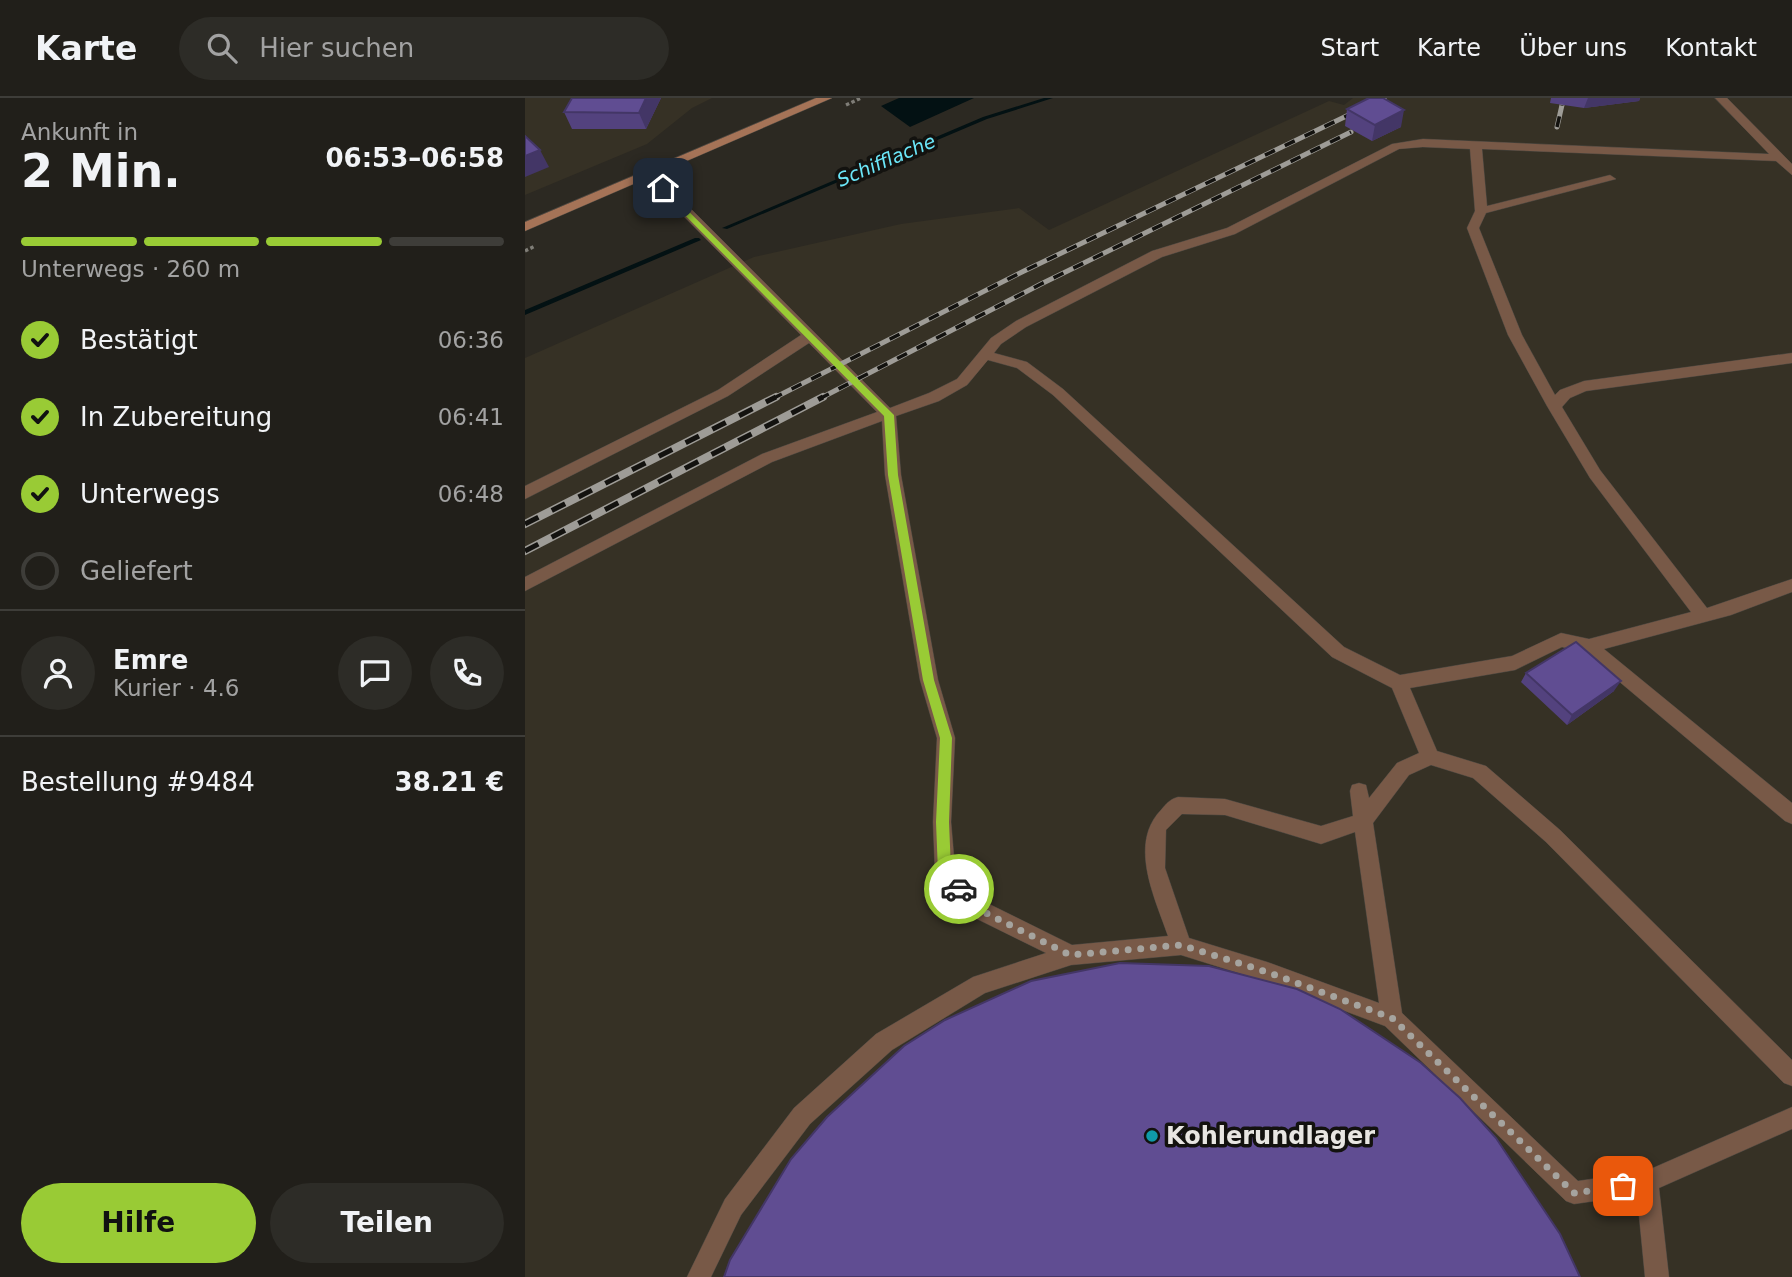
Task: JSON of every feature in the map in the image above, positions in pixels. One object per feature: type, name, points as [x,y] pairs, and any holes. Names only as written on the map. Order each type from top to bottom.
[{"type":"main road","points":[[525,227],[827,98]]},
{"type":"lane","points":[[1721,98],[1792,171]]},
{"type":"lane","points":[[525,585],[767,458],[889,415],[962,382],[1007,332],[1157,254],[1231,232],[1396,146],[1423,142],[1780,158]]},
{"type":"lane","points":[[1476,145],[1481,211],[1473,228],[1485,266],[1515,335],[1595,474],[1703,615]]},
{"type":"lane","points":[[649,174],[889,415],[893,475],[929,680],[946,738],[942,822],[945,872],[976,908],[1070,955]]},
{"type":"lane","points":[[1481,211],[1610,179]]},
{"type":"lane","points":[[525,493],[723,393],[810,336]]},
{"type":"lane","points":[[986,355],[1022,365],[1058,392],[1338,652],[1399,684],[1515,663],[1562,640],[1589,646],[1792,815]]},
{"type":"lane","points":[[1554,406],[1565,394],[1584,387],[1792,358]]},
{"type":"lane","points":[[1589,646],[1703,615],[1792,585]]},
{"type":"lane","points":[[1399,684],[1430,757]]},
{"type":"lane","points":[[1181,945],[1155,868],[1157,827],[1178,806],[1225,807],[1321,835],[1363,821],[1403,769],[1430,757],[1479,772],[1553,836],[1792,1075]]},
{"type":"lane","points":[[1359,791],[1392,1018]]},
{"type":"lane","points":[[699,1277],[733,1207],[802,1116],[884,1042],[980,984],[1070,955],[1181,945],[1267,972],[1392,1018],[1574,1193],[1647,1182],[1792,1118]]},
{"type":"lane","points":[[1647,1182],[1657,1277]]},
{"type":"shaded area","points":[[525,98],[712,98],[692,108],[647,144],[525,195]]},
{"type":"shaded area","points":[[899,98],[974,98],[910,127],[881,106]]},
{"type":"shaded area","points":[[1353,98],[1792,98],[1792,1277],[525,1277],[525,358],[754,257],[901,224],[1019,208],[1049,230],[1329,101],[1344,105]]},
{"type":"building","points":[[572,98],[646,98],[639,113],[564,112]]},
{"type":"building","points":[[1369,98],[1383,98],[1404,110],[1375,125],[1347,109]]},
{"type":"building","points":[[525,136],[540,150],[525,156]]},
{"type":"building","points":[[1576,642],[1621,681],[1572,715],[1526,673]]},
{"type":"building","name":"Kohlerundlager","points":[[1120,963],[1209,966],[1297,989],[1340,1009],[1421,1063],[1460,1098],[1496,1138],[1560,1234],[1580,1277],[724,1277],[730,1260],[791,1159],[827,1117],[904,1046],[945,1020],[1031,981]]},
{"type":"waterway","name":"Schifflache","points":[[725,228],[985,118],[1050,98]]},
{"type":"waterway","name":"Schifflache","points":[[525,313],[697,240]]},
{"type":"railway","points":[[772,399],[1024,271],[1384,98]]},
{"type":"railway","points":[[1557,127],[1562,105]]},
{"type":"railway","points":[[819,399],[1041,284],[1351,132]]},
{"type":"railway","points":[[525,524],[776,397]]},
{"type":"railway","points":[[525,551],[823,397]]},
{"type":"way so far","points":[[959,889],[976,908],[1070,955],[1181,945],[1267,972],[1392,1018],[1574,1193],[1623,1186]]},
{"type":"place","name":"Kohlerundlager","points":[[1152,1136]]},
{"type":"route","points":[[663,188],[889,415],[893,475],[929,680],[946,738],[942,822],[945,872],[959,889]]}]
